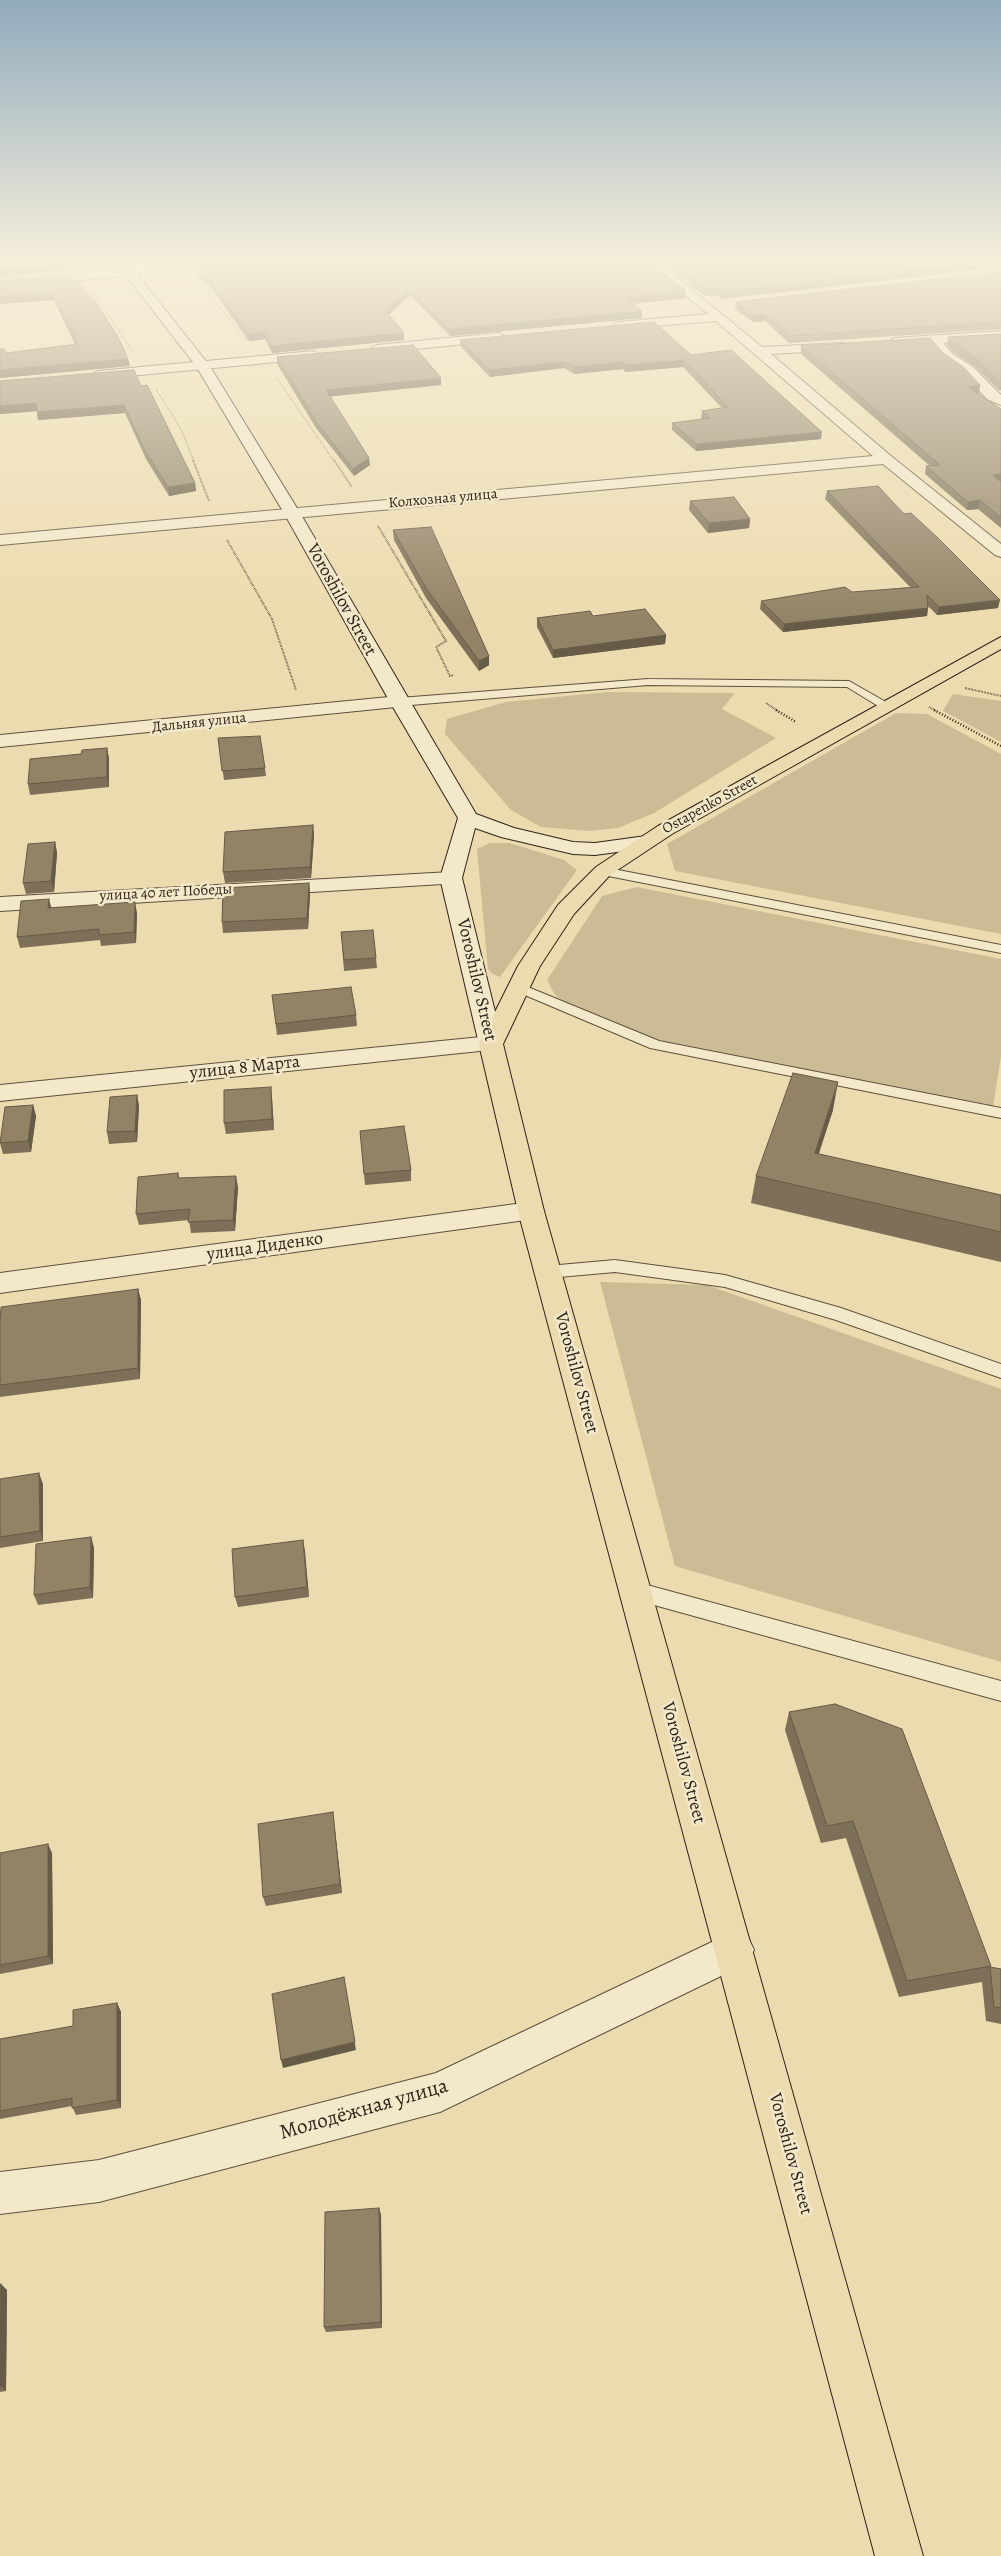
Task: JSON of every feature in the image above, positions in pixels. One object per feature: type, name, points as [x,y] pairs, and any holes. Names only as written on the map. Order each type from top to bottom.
[{"type":"main road","name":"Ostapenko Street","points":[[491,1044],[529,966],[566,910],[603,871],[646,842],[1001,642]]},
{"type":"main road","name":"Voroshilov Street","points":[[491,1044],[531,1211],[735,1950],[899,2556]]},
{"type":"street","name":"Voroshilov Street","points":[[212,382],[292,513],[399,702],[468,818],[451,878],[491,1044]]},
{"type":"street","points":[[795,382],[1001,552]]},
{"type":"street","points":[[979,382],[992,396],[1001,401]]},
{"type":"street","name":"Колхозная улица","points":[[0,540],[886,459]]},
{"type":"street","name":"Дальняя улица","points":[[0,741],[399,702]]},
{"type":"street","points":[[468,818],[508,833],[573,848],[594,849],[646,842]]},
{"type":"street","name":"улица 40 лет Победы","points":[[0,904],[109,896],[451,878]]},
{"type":"street","name":"улица 8 Марта","points":[[0,1092],[491,1044]]},
{"type":"street","name":"улица Диденко","points":[[0,1283],[531,1211]]},
{"type":"street","name":"Молодёжная улица","points":[[0,2193],[99,2181],[440,2092],[735,1950]]},
{"type":"lane","points":[[399,702],[668,682],[849,684],[887,706]]},
{"type":"lane","points":[[603,871],[1001,949]]},
{"type":"lane","points":[[518,988],[655,1045],[1001,1113]]},
{"type":"lane","points":[[548,1272],[615,1266],[725,1281],[841,1314],[1001,1371]]},
{"type":"lane","points":[[636,1591],[1001,1691]]},
{"type":"path","points":[[153,382],[181,429],[207,495],[214,520],[272,618],[302,712]]},
{"type":"path","points":[[279,382],[366,506],[446,641],[436,647],[450,676],[460,675]]},
{"type":"path","points":[[906,695],[1001,746]]},
{"type":"path","points":[[759,698],[772,709],[796,722]]},
{"type":"shaded area","points":[[607,692],[735,693],[722,709],[776,738],[654,813],[618,828],[589,831],[541,827],[511,810],[445,734],[447,719],[506,702]]},
{"type":"shaded area","points":[[953,694],[1001,701],[1001,742],[943,711]]},
{"type":"shaded area","points":[[896,713],[927,714],[1001,754],[1001,934],[675,871],[667,844]]},
{"type":"shaded area","points":[[490,843],[510,843],[564,860],[577,870],[500,977],[488,969],[477,849]]},
{"type":"shaded area","points":[[637,887],[1001,959],[1001,1056],[993,1107],[672,1045],[570,1008],[555,995],[547,980],[602,896]]},
{"type":"shaded area","points":[[600,1282],[707,1285],[1001,1389],[1001,1662],[675,1566]]},
{"type":"building","points":[[0,382],[139,382],[141,386],[147,385],[195,483],[168,487],[145,451],[124,405],[37,412],[36,403],[0,406]]},
{"type":"building","points":[[292,382],[400,382],[326,390],[369,458],[353,469],[316,421]]},
{"type":"building","points":[[705,382],[767,382],[822,432],[697,444],[672,423],[710,418],[702,411],[728,407]]},
{"type":"building","points":[[843,382],[977,382],[980,385],[968,387],[1001,409],[1001,474],[993,475],[1001,482],[1001,518],[980,500],[968,502],[926,466],[940,465]]},
{"type":"building","points":[[878,486],[904,514],[911,513],[939,539],[1000,600],[939,607],[927,595],[928,608],[784,624],[761,601],[845,587],[852,592],[919,587],[827,491]]},
{"type":"building","points":[[734,497],[750,519],[709,523],[690,501]]},
{"type":"building","points":[[431,527],[489,656],[479,661],[426,588],[393,530]]},
{"type":"building","points":[[645,609],[666,635],[553,650],[537,618],[590,611],[593,616]]},
{"type":"building","points":[[260,736],[265,768],[222,771],[218,738]]},
{"type":"building","points":[[107,748],[107,777],[28,784],[30,759],[81,754],[82,750]]},
{"type":"building","points":[[313,825],[310,867],[223,872],[225,832]]},
{"type":"building","points":[[55,842],[51,881],[23,883],[28,844]]},
{"type":"building","points":[[309,883],[307,918],[222,922],[223,888]]},
{"type":"building","points":[[49,899],[48,908],[135,902],[134,932],[99,935],[99,929],[17,937],[21,901]]},
{"type":"building","points":[[373,930],[376,958],[344,960],[341,932]]},
{"type":"building","points":[[351,987],[356,1015],[276,1024],[272,995]]},
{"type":"building","points":[[793,1073],[838,1082],[815,1153],[1001,1195],[1001,1232],[756,1176]]},
{"type":"building","points":[[271,1087],[272,1119],[224,1123],[224,1090]]},
{"type":"building","points":[[137,1095],[135,1131],[107,1132],[110,1097]]},
{"type":"building","points":[[33,1105],[28,1141],[0,1143],[5,1107]]},
{"type":"building","points":[[404,1126],[411,1170],[364,1174],[360,1131]]},
{"type":"building","points":[[178,1173],[178,1178],[236,1176],[233,1220],[188,1222],[190,1209],[136,1214],[138,1177]]},
{"type":"building","points":[[138,1289],[138,1368],[0,1385],[1,1307]]},
{"type":"building","points":[[39,1473],[40,1531],[0,1537],[0,1479]]},
{"type":"building","points":[[91,1537],[90,1587],[34,1595],[36,1544]]},
{"type":"building","points":[[303,1540],[307,1587],[235,1597],[232,1549]]},
{"type":"building","points":[[835,1704],[902,1729],[991,1966],[907,1981],[853,1821],[827,1826],[789,1712]]},
{"type":"building","points":[[333,1812],[340,1884],[263,1897],[258,1824]]},
{"type":"building","points":[[48,1844],[48,1956],[0,1965],[0,1853]]},
{"type":"building","points":[[990,1967],[1001,1969],[1001,2008],[994,2007]]},
{"type":"building","points":[[344,1977],[355,2042],[281,2060],[272,1994]]},
{"type":"building","points":[[117,2003],[117,2100],[72,2108],[72,2098],[0,2111],[0,2039],[73,2026],[73,2010]]},
{"type":"building","points":[[379,2208],[381,2322],[324,2327],[325,2212]]},
{"type":"building","points":[[1,2284],[0,2375],[0,2285]]}]
